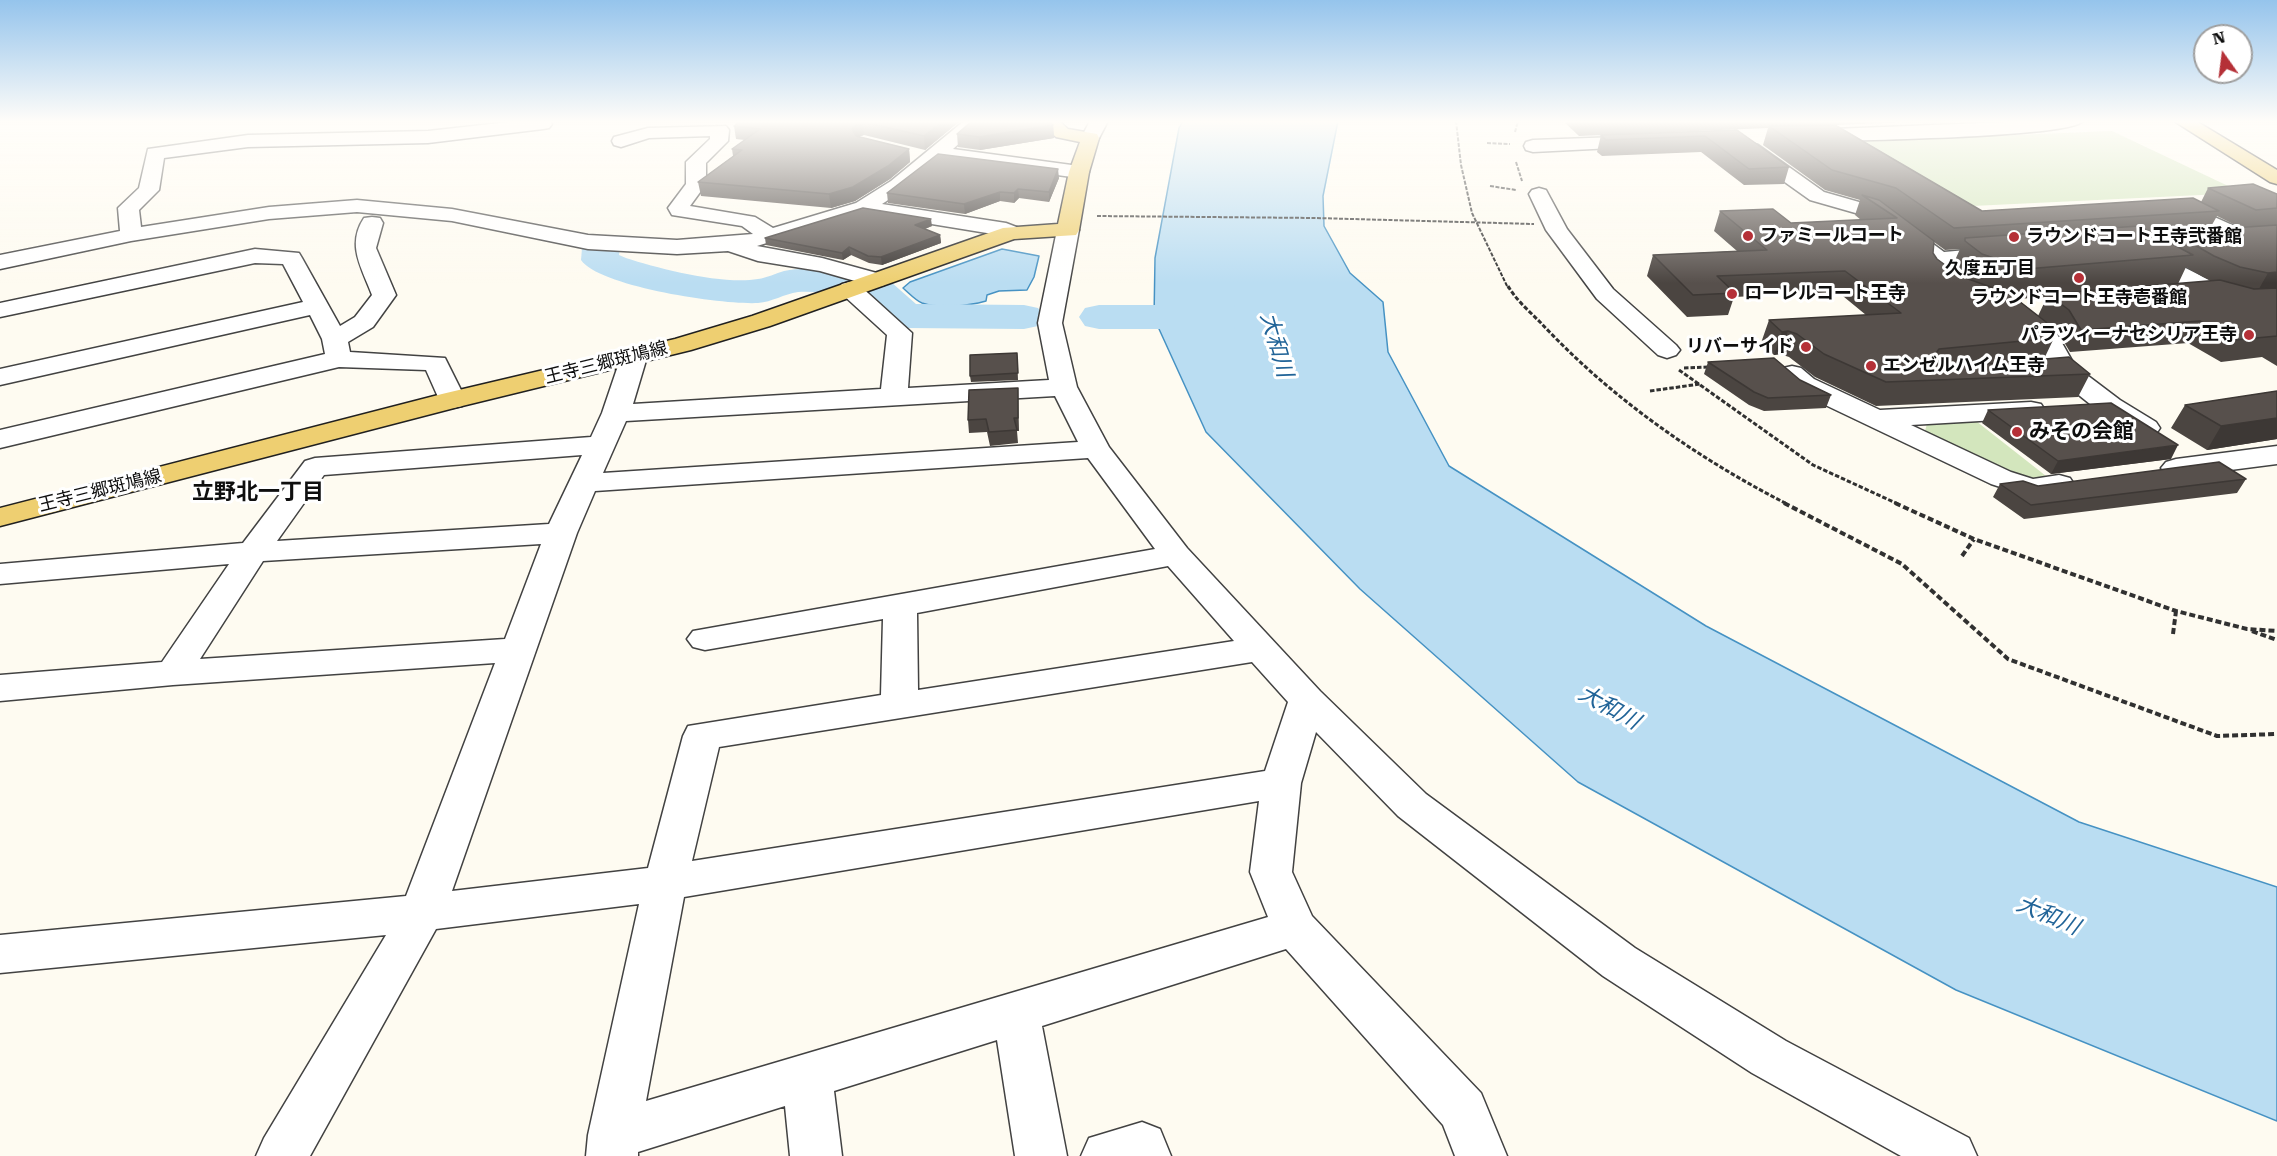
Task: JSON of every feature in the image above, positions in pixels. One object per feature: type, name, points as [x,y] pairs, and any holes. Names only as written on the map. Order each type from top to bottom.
[{"type":"main road","points":[[1079,175],[1083,223]]},
{"type":"main road","name":"王寺三郷斑鳩線","points":[[0,517],[452,400],[634,357],[760,321],[1011,233],[1083,223]]},
{"type":"street","points":[[131,235],[128,208],[149,190],[151,175]]},
{"type":"street","points":[[696,175],[696,184],[678,208],[680,211],[748,221],[770,235]]},
{"type":"street","points":[[0,262],[131,235],[269,213],[357,206],[452,215],[588,242],[677,247],[731,244],[770,235],[863,207],[911,175]]},
{"type":"street","points":[[1533,175],[1542,225],[1534,224]]},
{"type":"street","points":[[1537,175],[1557,230],[1605,294],[1667,350]]},
{"type":"street","points":[[1788,175],[1817,196],[1880,214],[1942,269],[2021,253]]},
{"type":"street","points":[[863,207],[998,228],[1011,233]]},
{"type":"street","points":[[2183,209],[2277,253]]},
{"type":"street","points":[[337,349],[364,322],[384,295],[365,248],[372,223]]},
{"type":"street","points":[[1083,223],[1050,323],[1064,387],[1096,449],[1176,555],[1307,700],[1412,805],[1619,962],[1769,1056],[1951,1156]]},
{"type":"street","points":[[2196,241],[2277,236]]},
{"type":"street","points":[[2161,243],[2127,245],[2210,292],[2236,302],[2256,304],[2277,300]]},
{"type":"street","points":[[731,244],[758,254],[822,265],[876,280]]},
{"type":"street","points":[[0,310],[255,256],[291,258],[337,349]]},
{"type":"street","points":[[850,289],[900,333],[894,397]]},
{"type":"street","points":[[2175,295],[2210,292]]},
{"type":"street","points":[[0,377],[317,306]]},
{"type":"street","points":[[2045,306],[2005,307],[2048,339],[2053,370],[2205,464]]},
{"type":"street","points":[[0,439],[337,349],[436,363],[452,400]]},
{"type":"street","points":[[282,1156],[422,913],[561,533],[609,429],[634,357]]},
{"type":"street","points":[[1779,364],[1804,385],[2001,478],[2031,488],[2089,480]]},
{"type":"street","points":[[172,673],[253,552],[315,467],[609,429],[894,397],[1064,387]]},
{"type":"street","points":[[1877,419],[2110,406]]},
{"type":"street","points":[[584,483],[1096,449]]},
{"type":"street","points":[[2147,472],[2277,454]]},
{"type":"street","points":[[0,574],[253,552],[561,533]]},
{"type":"street","points":[[705,639],[1176,555]]},
{"type":"street","points":[[899,705],[900,604]]},
{"type":"street","points":[[613,1145],[665,883],[702,736],[1260,649]]},
{"type":"street","points":[[0,688],[172,673],[518,650]]},
{"type":"street","points":[[1307,700],[1281,783],[1271,872],[1295,928],[1463,1110],[1481,1156]]},
{"type":"street","points":[[0,954],[422,913],[665,883],[1281,783]]},
{"type":"street","points":[[613,1145],[807,1076],[1295,928]]},
{"type":"street","points":[[1016,1012],[1041,1156]]},
{"type":"street","points":[[807,1076],[816,1156]]},
{"type":"street","points":[[1107,1156],[1142,1147],[1145,1156]]},
{"type":"path","points":[[1463,175],[1472,213],[1509,290],[1569,353],[1665,431],[1734,477],[1902,564],[2008,659],[2217,736],[2277,734]]},
{"type":"path","points":[[1490,186],[1524,190],[1520,175]]},
{"type":"path","points":[[1083,223],[1316,218],[1534,224]]},
{"type":"path","points":[[1711,367],[1677,369],[1813,465],[1974,539],[2176,611],[2247,629],[2277,640]]},
{"type":"path","points":[[1650,391],[1701,384]]},
{"type":"path","points":[[1962,556],[1974,539]]},
{"type":"path","points":[[2173,634],[2176,611]]},
{"type":"path","points":[[2247,629],[2277,632]]},
{"type":"green space","points":[[1901,175],[2205,175],[2243,193],[1952,207]]},
{"type":"green space","points":[[1976,421],[2046,476],[2032,479],[2011,473],[1924,434],[1927,424]]},
{"type":"water","name":"大和川","points":[[1170,175],[1327,175],[1323,196],[1324,226],[1350,273],[1383,302],[1388,352],[1449,466],[1706,626],[2079,822],[2277,887],[2277,1121],[1956,990],[1578,782],[1360,589],[1206,432],[1154,318],[1155,258]]},
{"type":"water","points":[[1002,249],[1039,256],[1034,277],[1027,290],[999,291],[987,295],[986,301],[945,306],[922,303],[903,288],[910,282]]},
{"type":"building","points":[[708,175],[873,175],[853,187],[829,194],[698,182]]},
{"type":"building","points":[[911,175],[1056,175],[1049,192],[1018,189],[1014,193],[1000,192],[964,204],[887,193]]},
{"type":"building","points":[[1850,175],[1920,175],[1982,211],[2193,198],[2219,211],[1954,228],[1896,188]]},
{"type":"building","points":[[2253,184],[2277,194],[2277,208],[2256,210],[2208,188]]},
{"type":"building","points":[[1862,195],[1879,200],[1934,241],[1933,253],[1937,259],[1960,276],[2010,294],[2046,322],[2052,332],[2045,332],[2054,338],[1939,349],[1934,356],[1938,364],[1949,367],[2069,357],[2090,374],[1886,382],[1824,354],[1797,334],[1782,332],[1769,320],[1901,313],[1845,271],[1717,276],[1735,293],[1693,295],[1653,255],[1767,250],[1720,211],[1773,209],[1791,223],[1897,218]]},
{"type":"building","points":[[863,208],[931,219],[915,225],[940,235],[881,257],[868,256],[849,247],[842,253],[765,238]]},
{"type":"building","points":[[2277,225],[2277,272],[2268,273],[2240,267],[2214,256],[2172,232]]},
{"type":"building","points":[[2139,226],[2193,255],[2026,269],[1982,254],[1965,241],[1965,238]]},
{"type":"building","points":[[2220,280],[2254,289],[2277,288],[2277,336],[2235,340],[2200,321],[2081,330],[2069,310],[2048,294]]},
{"type":"building","points":[[1017,353],[1018,373],[970,376],[970,355]]},
{"type":"building","points":[[1774,358],[1800,380],[1831,395],[1768,398],[1754,392],[1708,362]]},
{"type":"building","points":[[1018,388],[1018,418],[1014,418],[1017,430],[989,432],[986,419],[968,420],[969,390]]},
{"type":"building","points":[[2277,391],[2277,418],[2221,426],[2185,405]]},
{"type":"building","points":[[2111,403],[2178,445],[2058,461],[1988,410]]},
{"type":"building","points":[[2219,462],[2246,479],[2031,505],[2000,484],[2023,481],[2038,486]]},
{"type":"waterway","points":[[601,248],[600,260],[613,266],[653,278],[701,287],[758,291],[796,281],[830,282]]},
{"type":"waterway","points":[[877,290],[906,316],[1024,317]]},
{"type":"waterway","points":[[1099,317],[1230,317]]},
{"type":"place","name":"ファミールコート","points":[[1748,236]]},
{"type":"place","name":"ラウンドコート王寺弐番館","points":[[2014,237]]},
{"type":"place","name":"ラウンドコート王寺壱番館","points":[[2079,278]]},
{"type":"place","name":"ローレルコート王寺","points":[[1732,294]]},
{"type":"place","name":"パラツィーナセシリア王寺","points":[[2249,335]]},
{"type":"place","name":"リバーサイド","points":[[1806,347]]},
{"type":"place","name":"エンゼルハイム王寺","points":[[1871,366]]},
{"type":"place","name":"みその会館","points":[[2017,432]]},
{"type":"district","name":"久度五丁目","points":[[1990,269]]},
{"type":"district","name":"立野北一丁目","points":[[258,493]]}]
